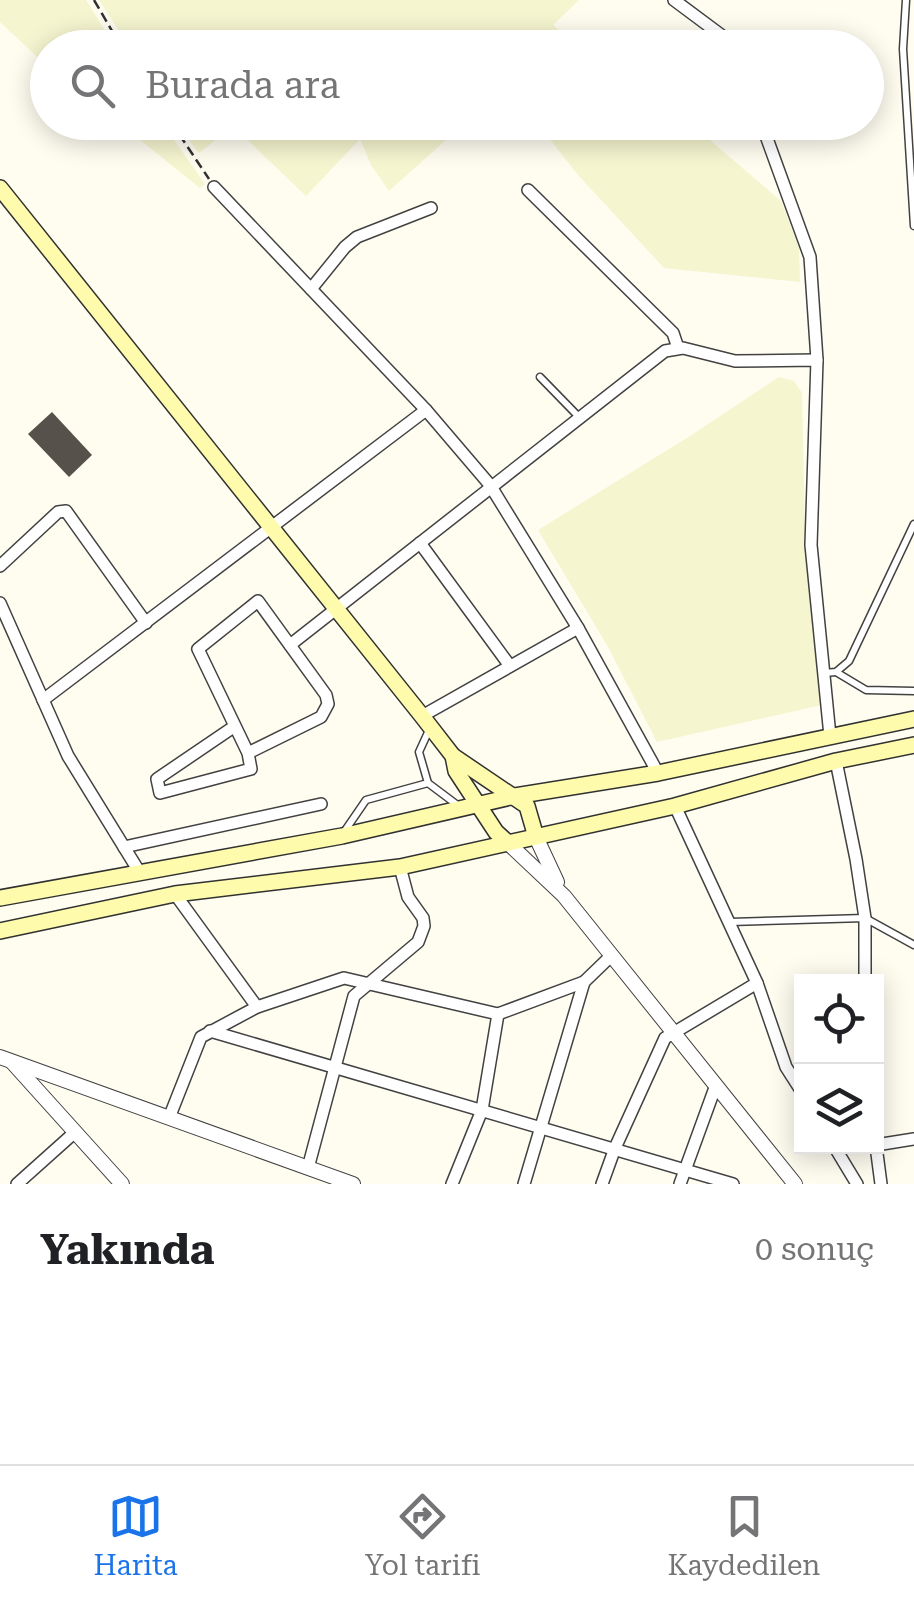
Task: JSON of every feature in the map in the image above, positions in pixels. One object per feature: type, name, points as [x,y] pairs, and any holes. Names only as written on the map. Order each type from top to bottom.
[{"type":"main road","points":[[2,195],[453,756],[515,796],[531,813],[536,837]]},
{"type":"main road","points":[[0,898],[342,836],[515,796],[658,773],[914,720]]},
{"type":"main road","points":[[0,930],[174,894],[400,867],[675,806],[836,760],[914,744]]},
{"type":"main road","points":[[453,756],[456,771],[496,832],[508,842]]},
{"type":"street","points":[[674,0],[715,30]]},
{"type":"street","points":[[768,140],[810,257],[817,360],[811,545],[830,673],[830,736]]},
{"type":"street","points":[[214,187],[426,410],[490,485],[578,628],[658,773]]},
{"type":"street","points":[[528,190],[673,334],[678,348]]},
{"type":"street","points":[[312,289],[357,237],[431,208]]},
{"type":"street","points":[[290,644],[666,352],[678,348],[735,361],[817,360]]},
{"type":"street","points":[[43,700],[426,410]]},
{"type":"street","points":[[0,566],[58,512],[66,511],[146,622]]},
{"type":"street","points":[[420,543],[510,666]]},
{"type":"street","points":[[235,726],[157,779],[160,793],[251,769],[248,754],[235,726],[198,649],[258,602],[326,695],[327,709],[321,717],[248,754]]},
{"type":"street","points":[[1,606],[68,756],[140,872]]},
{"type":"street","points":[[426,721],[510,666],[578,628]]},
{"type":"street","points":[[836,760],[865,918],[865,974]]},
{"type":"street","points":[[124,846],[321,804]]},
{"type":"street","points":[[675,806],[757,983],[794,1080]]},
{"type":"street","points":[[536,837],[564,896]]},
{"type":"street","points":[[508,842],[564,896],[794,1184]]},
{"type":"street","points":[[308,1168],[354,996],[422,935],[423,918],[408,897],[400,867]]},
{"type":"street","points":[[174,894],[257,1007]]},
{"type":"street","points":[[169,1118],[201,1037],[257,1007],[344,978],[498,1014],[584,982],[612,955]]},
{"type":"street","points":[[524,1184],[584,982]]},
{"type":"street","points":[[602,1184],[614,1148],[666,1038],[757,983]]},
{"type":"street","points":[[452,1184],[482,1110],[498,1014]]},
{"type":"street","points":[[210,1031],[733,1184]]},
{"type":"street","points":[[4,1063],[353,1184]]},
{"type":"street","points":[[4,1063],[122,1182]]},
{"type":"street","points":[[680,1184],[716,1085]]},
{"type":"street","points":[[17,1184],[74,1133]]},
{"type":"street","points":[[884,1145],[914,1139]]},
{"type":"street","points":[[839,1154],[857,1184]]},
{"type":"street","points":[[877,1154],[880,1184]]},
{"type":"lane","points":[[906,0],[903,49],[914,226]]},
{"type":"lane","points":[[540,377],[579,418]]},
{"type":"lane","points":[[830,673],[849,661],[914,524]]},
{"type":"lane","points":[[830,673],[866,690],[914,692]]},
{"type":"lane","points":[[426,721],[419,752],[428,784],[460,808]]},
{"type":"lane","points":[[342,836],[366,800],[428,784]]},
{"type":"lane","points":[[729,922],[865,918],[914,945]]},
{"type":"path","points":[[94,0],[112,30]]},
{"type":"path","points":[[183,140],[214,187]]},
{"type":"green space","points":[[0,0],[86,0],[105,30],[30,30],[30,50],[0,22]]},
{"type":"green space","points":[[99,0],[579,0],[553,25],[558,30],[118,30]]},
{"type":"green space","points":[[140,140],[174,140],[205,184],[200,188]]},
{"type":"green space","points":[[189,140],[215,140],[199,153]]},
{"type":"green space","points":[[248,140],[359,140],[306,196]]},
{"type":"green space","points":[[360,140],[446,140],[389,191]]},
{"type":"green space","points":[[550,140],[710,140],[781,201],[799,248],[800,282],[664,268]]},
{"type":"green space","points":[[779,377],[794,381],[802,393],[805,538],[822,705],[657,742],[607,645],[538,530]]},
{"type":"building","points":[[52,412],[92,455],[69,477],[28,434]]}]
